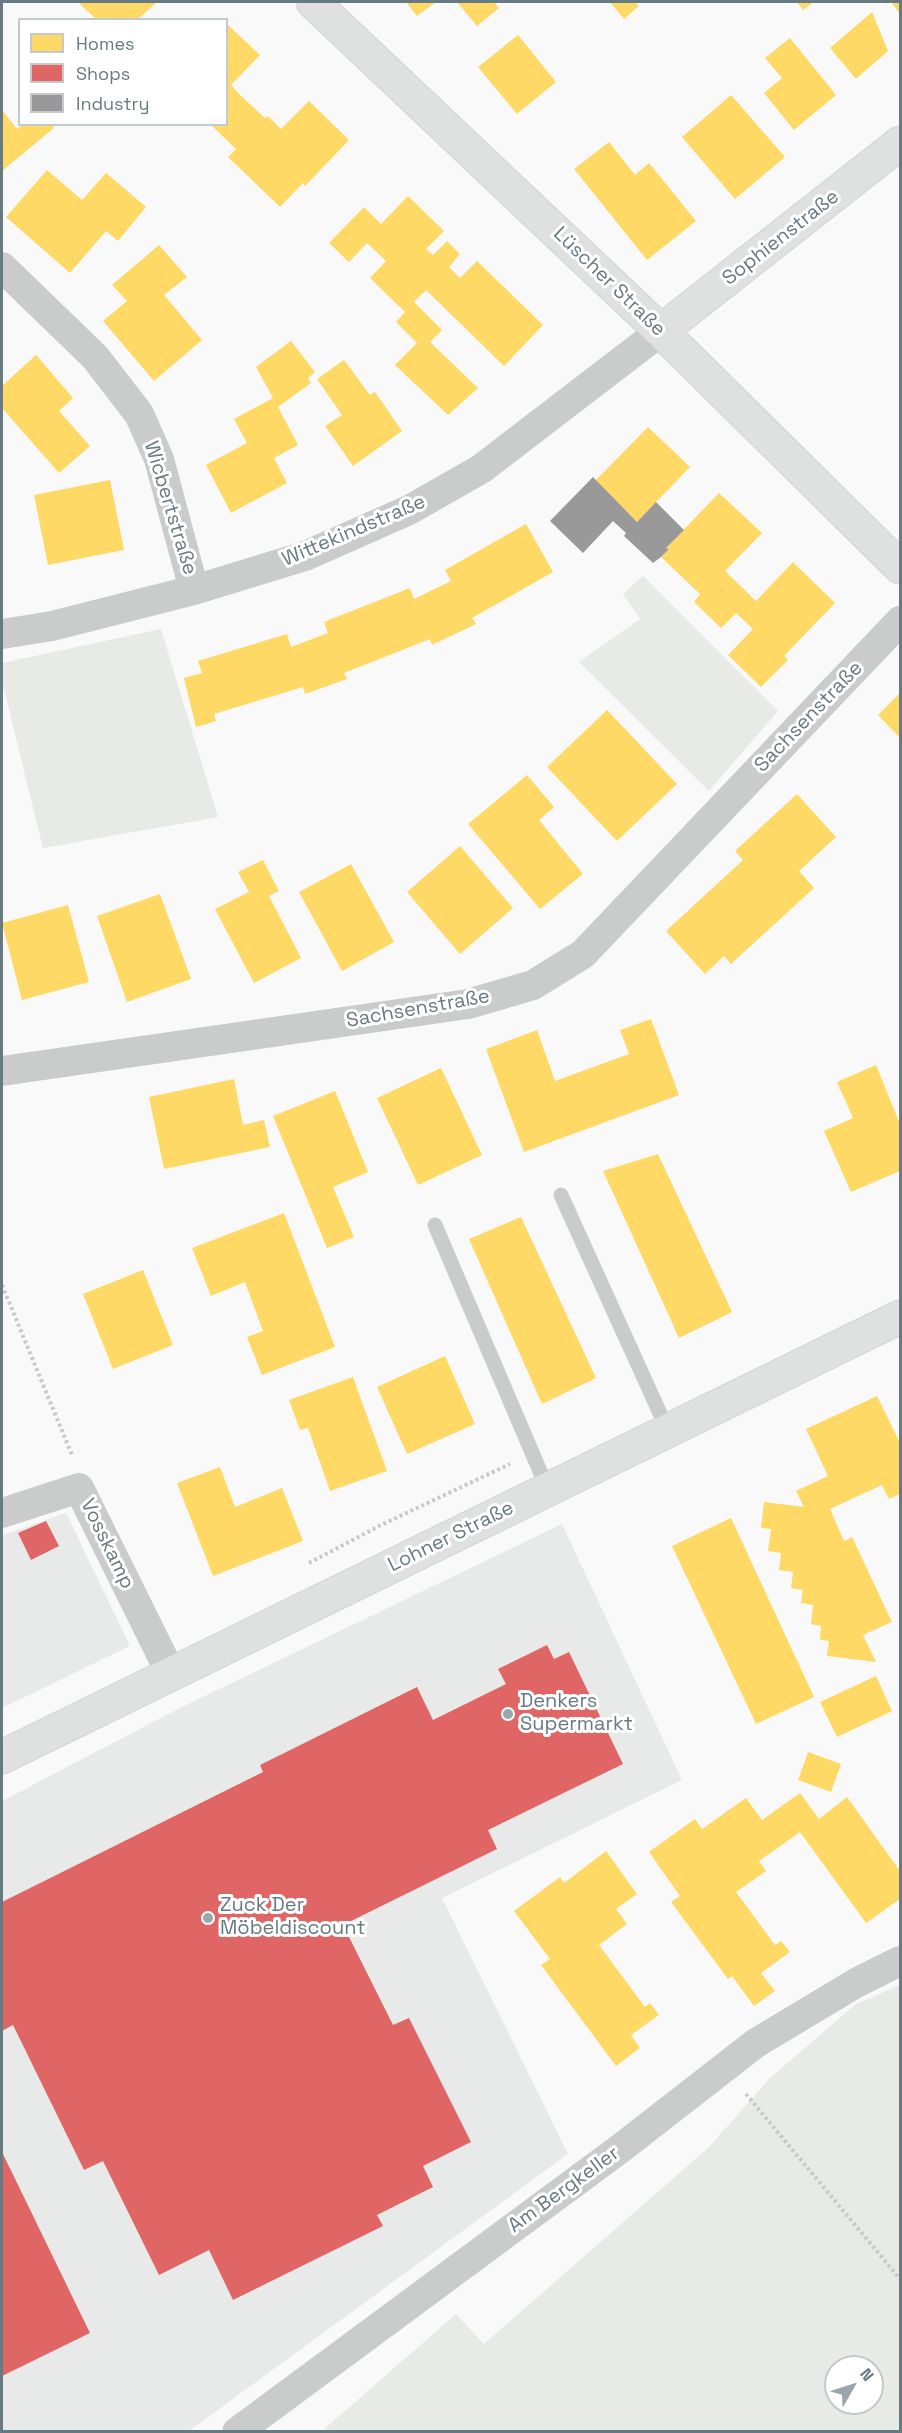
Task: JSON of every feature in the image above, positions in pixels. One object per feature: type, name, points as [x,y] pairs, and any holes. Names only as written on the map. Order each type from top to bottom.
[{"type":"street","name":"Lüscher Straße","points":[[313,2],[661,331],[900,567]]},
{"type":"street","name":"Sophienstraße","points":[[661,331],[900,143]]},
{"type":"street","name":"Wicbertstraße","points":[[2,267],[96,357],[139,414],[159,459],[194,590]]},
{"type":"street","name":"Wittekindstraße","points":[[2,634],[52,626],[194,590],[305,556],[409,510],[481,469],[661,331]]},
{"type":"street","name":"Sachsenstraße","points":[[2,1071],[468,1004],[533,985],[583,954],[900,621]]},
{"type":"street","name":"Lohner Straße","points":[[2,1757],[900,1317]]},
{"type":"street","name":"Vosskamp","points":[[2,1513],[79,1488],[171,1674]]},
{"type":"street","name":"Am Bergkeller","points":[[237,2432],[621,2148],[756,2043],[856,1983],[900,1960]]},
{"type":"lane","points":[[561,1195],[668,1431]]},
{"type":"lane","points":[[435,1225],[548,1490]]},
{"type":"path","points":[[2,1285],[73,1457],[79,1488]]},
{"type":"path","points":[[724,2068],[900,2279]]},
{"type":"shaded area","points":[[643,576],[778,711],[709,791],[579,662],[640,619],[623,594]]},
{"type":"shaded area","points":[[161,629],[218,817],[43,848],[2,681],[2,663]]},
{"type":"shaded area","points":[[66,1513],[130,1646],[2,1708],[2,1535]]},
{"type":"shaded area","points":[[562,1524],[682,1780],[442,1898],[568,2154],[189,2431],[2,2432],[2,1801],[180,1708]]},
{"type":"shaded area","points":[[900,1985],[900,2431],[322,2431],[456,2314],[484,2344],[709,2147],[770,2078],[856,2004]]},
{"type":"building: Homes","points":[[78,2],[157,2],[139,18],[95,18]]},
{"type":"building: Homes","points":[[406,2],[436,2],[417,16]]},
{"type":"building: Homes","points":[[457,2],[494,2],[499,8],[477,26]]},
{"type":"building: Homes","points":[[610,2],[635,2],[639,6],[624,19]]},
{"type":"building: Homes","points":[[797,2],[814,2],[803,10]]},
{"type":"building: Homes","points":[[891,2],[900,2],[900,14]]},
{"type":"building: Homes","points":[[872,12],[888,51],[856,79],[830,48]]},
{"type":"building: Homes","points":[[228,25],[260,55],[231,85],[241,96],[281,129],[309,101],[349,140],[305,186],[303,183],[280,207],[228,157],[236,149],[212,126],[228,126]]},
{"type":"building: Homes","points":[[518,35],[556,82],[517,114],[478,67]]},
{"type":"building: Homes","points":[[790,38],[836,95],[794,130],[764,93],[782,78],[765,58]]},
{"type":"building: Homes","points":[[731,95],[785,157],[735,199],[682,137]]},
{"type":"building: Homes","points":[[2,110],[17,129],[21,126],[53,126],[54,128],[2,171]]},
{"type":"building: Homes","points":[[609,142],[635,175],[649,163],[696,221],[647,260],[574,169]]},
{"type":"building: Homes","points":[[47,170],[82,200],[106,173],[146,207],[118,241],[106,231],[70,273],[6,217]]},
{"type":"building: Homes","points":[[408,196],[444,231],[426,249],[433,255],[447,241],[460,254],[449,267],[460,278],[477,261],[543,325],[504,366],[426,290],[414,302],[442,330],[430,342],[478,388],[448,415],[395,365],[417,343],[396,322],[405,312],[370,278],[386,261],[367,243],[349,262],[329,243],[364,207],[381,224]]},
{"type":"building: Homes","points":[[159,245],[187,277],[164,295],[202,340],[154,381],[103,321],[127,301],[112,285]]},
{"type":"building: Homes","points":[[291,341],[315,372],[308,378],[311,383],[278,407],[298,445],[274,458],[287,483],[231,513],[206,465],[247,443],[234,419],[273,398],[256,367]]},
{"type":"building: Homes","points":[[36,355],[73,398],[59,411],[90,446],[59,473],[2,408],[2,386]]},
{"type":"building: Homes","points":[[344,360],[370,395],[375,392],[402,431],[353,466],[325,426],[342,415],[317,379]]},
{"type":"building: Homes","points":[[648,427],[690,467],[637,522],[595,481]]},
{"type":"building: Homes","points":[[110,480],[124,550],[48,565],[34,495]]},
{"type":"building: Homes","points":[[719,493],[762,533],[725,571],[756,601],[793,562],[835,603],[784,656],[788,660],[761,687],[728,655],[753,629],[736,613],[721,628],[694,602],[700,594],[661,557],[669,549],[666,548]]},
{"type":"building: Homes","points":[[526,524],[553,572],[472,618],[476,624],[432,645],[430,639],[344,673],[347,679],[305,694],[303,687],[214,714],[216,721],[196,727],[184,678],[202,673],[198,661],[287,634],[291,647],[328,633],[324,622],[410,588],[414,599],[451,581],[445,570]]},
{"type":"building: Homes","points":[[900,693],[900,738],[878,715]]},
{"type":"building: Homes","points":[[607,710],[677,784],[617,841],[547,767]]},
{"type":"building: Homes","points":[[527,775],[554,807],[539,820],[583,874],[540,909],[468,824]]},
{"type":"building: Homes","points":[[797,794],[836,837],[799,871],[814,888],[731,964],[724,956],[705,974],[666,931],[743,860],[735,851]]},
{"type":"building: Homes","points":[[460,846],[513,908],[460,954],[407,892]]},
{"type":"building: Homes","points":[[263,860],[279,891],[269,896],[301,958],[254,983],[215,909],[249,892],[238,872]]},
{"type":"building: Homes","points":[[351,864],[394,942],[342,971],[299,892]]},
{"type":"building: Homes","points":[[160,894],[191,979],[127,1002],[97,916]]},
{"type":"building: Homes","points":[[68,905],[89,982],[22,1000],[2,923]]},
{"type":"building: Homes","points":[[651,1019],[679,1095],[524,1152],[486,1049],[537,1030],[555,1081],[629,1054],[620,1030]]},
{"type":"building: Homes","points":[[876,1065],[900,1124],[900,1171],[851,1192],[824,1131],[853,1118],[837,1082]]},
{"type":"building: Homes","points":[[441,1068],[482,1155],[418,1185],[377,1098]]},
{"type":"building: Homes","points":[[234,1079],[243,1125],[264,1120],[270,1147],[164,1169],[149,1097]]},
{"type":"building: Homes","points":[[335,1091],[368,1172],[333,1187],[354,1237],[327,1248],[273,1116]]},
{"type":"building: Homes","points":[[658,1154],[732,1312],[679,1338],[603,1171]]},
{"type":"building: Homes","points":[[284,1213],[335,1347],[262,1375],[247,1337],[263,1331],[245,1282],[211,1296],[192,1248]]},
{"type":"building: Homes","points":[[521,1217],[596,1378],[542,1404],[469,1239]]},
{"type":"building: Homes","points":[[143,1270],[173,1345],[113,1369],[83,1294]]},
{"type":"building: Homes","points":[[445,1356],[475,1424],[407,1454],[377,1387]]},
{"type":"building: Homes","points":[[353,1377],[387,1471],[330,1491],[308,1428],[300,1430],[289,1400]]},
{"type":"building: Homes","points":[[877,1396],[900,1443],[900,1494],[889,1499],[882,1485],[830,1509],[844,1541],[852,1537],[892,1622],[863,1635],[876,1662],[827,1656],[829,1641],[820,1640],[821,1626],[811,1624],[813,1605],[801,1603],[803,1590],[791,1588],[793,1572],[779,1570],[781,1553],[768,1551],[771,1529],[761,1528],[764,1502],[804,1507],[796,1491],[828,1476],[806,1429]]},
{"type":"building: Homes","points":[[220,1467],[235,1507],[282,1488],[303,1541],[213,1576],[177,1483]]},
{"type":"building: Homes","points":[[731,1518],[814,1697],[756,1724],[672,1546]]},
{"type":"building: Homes","points":[[876,1676],[892,1711],[837,1737],[820,1702]]},
{"type":"building: Homes","points":[[808,1752],[841,1764],[831,1792],[798,1780]]},
{"type":"building: Homes","points":[[800,1793],[819,1819],[847,1797],[900,1871],[900,1899],[866,1923],[800,1832],[759,1861],[766,1871],[736,1892],[775,1945],[781,1941],[790,1952],[761,1973],[775,1991],[754,2006],[732,1976],[728,1979],[671,1902],[680,1896],[649,1852],[695,1819],[702,1829],[746,1798],[762,1820]]},
{"type":"building: Homes","points":[[606,1851],[637,1894],[616,1909],[627,1924],[599,1945],[645,2007],[650,2003],[659,2015],[631,2035],[640,2048],[616,2066],[541,1965],[550,1959],[514,1911],[560,1877],[564,1883]]},
{"type":"building: Shops","points":[[46,1521],[59,1546],[31,1560],[18,1533]]},
{"type":"building: Shops","points":[[547,1645],[554,1659],[569,1652],[623,1764],[488,1830],[497,1849],[343,1925],[393,2025],[409,2018],[471,2142],[423,2166],[433,2187],[377,2215],[383,2226],[233,2300],[209,2250],[159,2275],[103,2161],[84,2170],[13,2025],[2,2031],[2,1902],[263,1772],[260,1765],[417,1687],[433,1720],[506,1684],[498,1669]]},
{"type":"building: Shops","points":[[2,2152],[90,2333],[2,2376]]},
{"type":"building: Industry","points":[[593,477],[637,522],[656,502],[684,530],[666,548],[669,549],[653,563],[624,536],[626,533],[613,521],[583,553],[550,521]]},
{"type":"place","name":"Denkers Supermarkt","points":[[508,1714]]},
{"type":"place","name":"Zuck Der Möbeldiscount","points":[[208,1918]]}]
